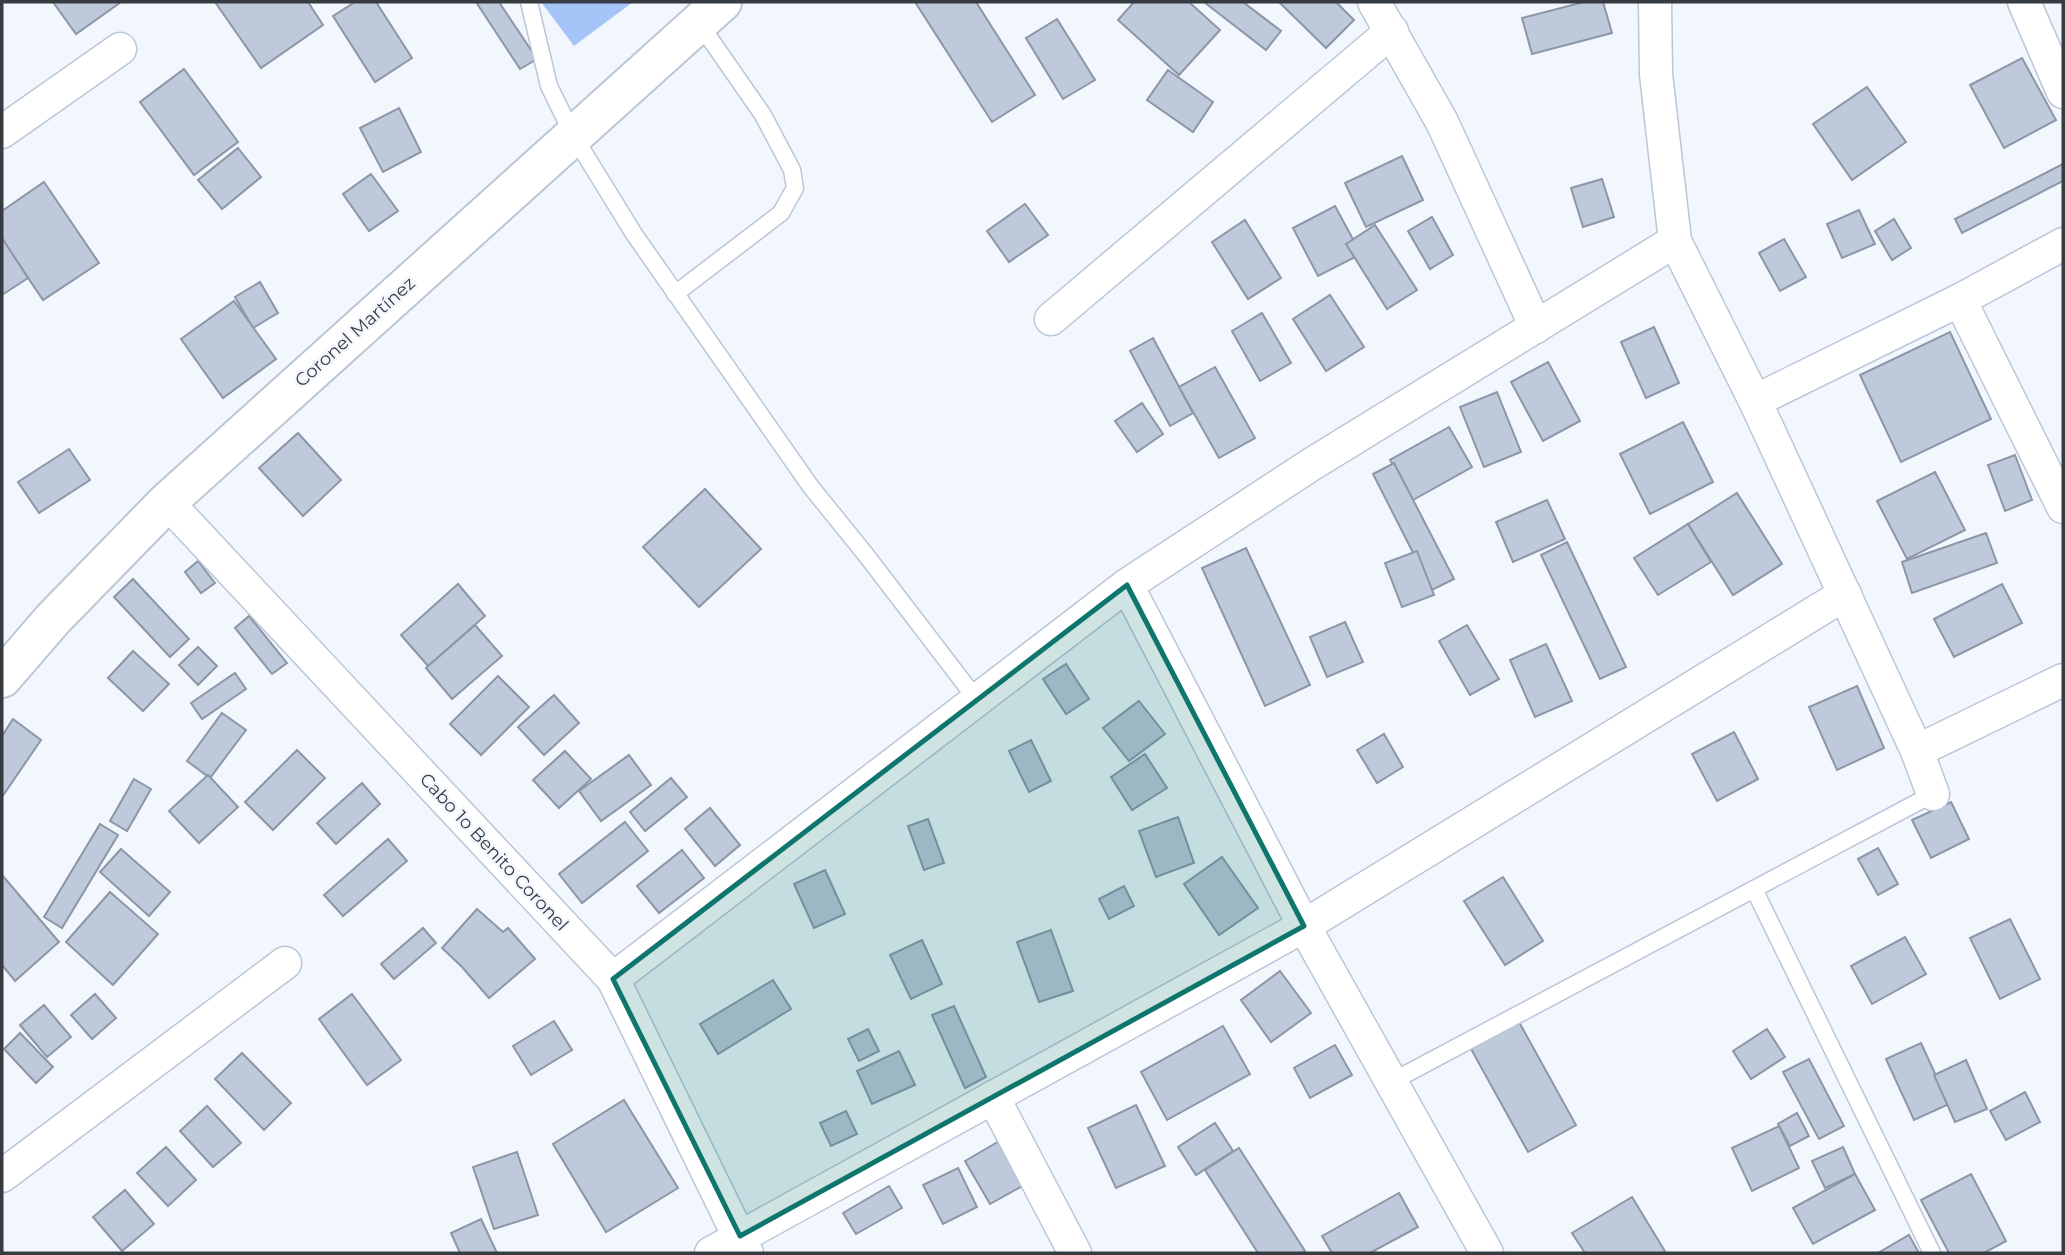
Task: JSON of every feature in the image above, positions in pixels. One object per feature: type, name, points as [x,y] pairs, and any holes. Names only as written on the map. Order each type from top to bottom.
[{"type":"main road","name":"Coronel Martínez","points":[[2,678],[53,619],[167,502],[710,12]]},
{"type":"street","points":[[1374,2],[1442,122],[1536,327]]},
{"type":"street","points":[[1655,2],[1656,74],[1675,241],[1755,401],[1917,751],[1933,794]]},
{"type":"street","points":[[2024,2],[2063,92]]},
{"type":"street","points":[[1051,319],[1392,32]]},
{"type":"street","points":[[2,132],[120,49]]},
{"type":"street","points":[[612,979],[1127,585],[1312,464],[1675,241]]},
{"type":"street","points":[[1755,401],[1960,300],[2063,244]]},
{"type":"street","points":[[1960,300],[2063,507]]},
{"type":"street","name":"Cabo 1o Benito Coronel","points":[[167,502],[612,979],[744,1245]]},
{"type":"street","points":[[1127,585],[1304,926],[1487,1253]]},
{"type":"street","points":[[711,1253],[744,1245],[993,1097],[1304,926],[1845,594]]},
{"type":"street","points":[[1917,751],[2063,680]]},
{"type":"street","points":[[2,1176],[285,963]]},
{"type":"street","points":[[993,1097],[1075,1253]]},
{"type":"lane","points":[[529,2],[549,86],[573,135],[675,294],[811,487],[977,700]]},
{"type":"lane","points":[[675,294],[781,214],[795,188],[792,170],[710,12]]},
{"type":"lane","points":[[1391,1082],[1933,794]]},
{"type":"lane","points":[[1754,889],[1932,1253]]},
{"type":"highlighted area","points":[[1127,585],[1304,926],[740,1236],[613,979]]},
{"type":"shaded area","points":[[541,2],[633,2],[574,46]]},
{"type":"building","points":[[53,2],[121,2],[76,34]]},
{"type":"building","points":[[215,2],[308,2],[323,25],[261,68]]},
{"type":"building","points":[[355,2],[376,2],[412,58],[375,82],[333,16]]},
{"type":"building","points":[[476,2],[499,2],[537,59],[520,69]]},
{"type":"building","points":[[915,2],[976,2],[1035,95],[992,122]]},
{"type":"building","points":[[1134,2],[1189,2],[1220,30],[1179,75],[1118,20]]},
{"type":"building","points":[[1204,2],[1243,2],[1281,31],[1266,50]]},
{"type":"building","points":[[1279,2],[1336,2],[1354,20],[1326,48]]},
{"type":"building","points":[[1584,2],[1603,2],[1612,33],[1532,54],[1522,18]]},
{"type":"building","points":[[1057,19],[1095,80],[1063,99],[1026,38]]},
{"type":"building","points":[[2022,58],[2056,120],[2004,148],[1970,85]]},
{"type":"building","points":[[184,69],[238,142],[194,175],[140,102]]},
{"type":"building","points":[[1168,70],[1213,102],[1193,132],[1147,100]]},
{"type":"building","points":[[1867,87],[1906,142],[1852,180],[1813,124]]},
{"type":"building","points":[[399,108],[421,152],[383,172],[360,128]]},
{"type":"building","points":[[238,148],[261,177],[222,209],[198,180]]},
{"type":"building","points":[[1402,156],[1423,200],[1366,227],[1345,183]]},
{"type":"building","points":[[2063,164],[2063,181],[1962,233],[1955,219]]},
{"type":"building","points":[[371,174],[398,211],[369,231],[343,194]]},
{"type":"building","points":[[1602,179],[1614,217],[1583,227],[1571,188]]},
{"type":"building","points":[[44,182],[99,263],[43,300],[2,239],[2,211]]},
{"type":"building","points":[[1025,204],[1048,235],[1009,262],[987,231]]},
{"type":"building","points":[[1335,206],[1361,254],[1318,276],[1293,228]]},
{"type":"building","points":[[1859,210],[1875,244],[1842,258],[1827,224]]},
{"type":"building","points":[[1432,217],[1453,255],[1430,269],[1408,231]]},
{"type":"building","points":[[1894,219],[1911,248],[1892,260],[1875,231]]},
{"type":"building","points":[[1245,220],[1281,278],[1248,299],[1212,242]]},
{"type":"building","points":[[1375,225],[1417,290],[1387,309],[1346,244]]},
{"type":"building","points":[[2,238],[28,278],[2,295]]},
{"type":"building","points":[[1784,239],[1806,277],[1780,291],[1759,253]]},
{"type":"building","points":[[260,282],[278,313],[253,328],[235,297]]},
{"type":"building","points":[[1330,295],[1364,347],[1326,371],[1293,319]]},
{"type":"building","points":[[234,301],[276,359],[223,398],[181,339]]},
{"type":"building","points":[[1262,313],[1291,363],[1260,381],[1232,331]]},
{"type":"building","points":[[1654,327],[1679,383],[1646,398],[1621,342]]},
{"type":"building","points":[[1950,332],[1991,419],[1901,462],[1860,375]]},
{"type":"building","points":[[1153,338],[1193,413],[1170,426],[1130,351]]},
{"type":"building","points":[[1548,362],[1580,421],[1543,441],[1511,382]]},
{"type":"building","points":[[1215,367],[1255,438],[1219,458],[1179,387]]},
{"type":"building","points":[[1497,392],[1521,452],[1484,467],[1460,407]]},
{"type":"building","points":[[1142,403],[1163,434],[1137,452],[1115,421]]},
{"type":"building","points":[[1683,422],[1713,482],[1650,514],[1620,454]]},
{"type":"building","points":[[1449,427],[1472,467],[1413,500],[1390,460]]},
{"type":"building","points":[[298,433],[341,480],[303,516],[259,468]]},
{"type":"building","points":[[69,449],[90,480],[39,513],[18,482]]},
{"type":"building","points":[[2015,455],[2032,500],[2005,511],[1988,465]]},
{"type":"building","points":[[1394,463],[1454,579],[1432,590],[1373,474]]},
{"type":"building","points":[[1935,472],[1965,530],[1907,559],[1877,501]]},
{"type":"building","points":[[705,489],[761,549],[699,607],[643,547]]},
{"type":"building","points":[[1737,493],[1782,564],[1733,595],[1688,524]]},
{"type":"building","points":[[1547,500],[1565,539],[1513,562],[1496,522]]},
{"type":"building","points":[[1688,524],[1711,562],[1658,595],[1634,558]]},
{"type":"building","points":[[1986,533],[1997,563],[1912,593],[1902,562]]},
{"type":"building","points":[[1567,542],[1626,667],[1600,679],[1541,555]]},
{"type":"building","points":[[1246,548],[1310,685],[1265,706],[1202,568]]},
{"type":"building","points":[[1417,551],[1434,595],[1402,607],[1385,563]]},
{"type":"building","points":[[198,561],[215,583],[201,593],[185,572]]},
{"type":"building","points":[[133,579],[189,639],[170,657],[114,597]]},
{"type":"building","points":[[458,584],[485,616],[428,666],[401,635]]},
{"type":"building","points":[[2002,584],[2022,623],[1954,657],[1934,619]]},
{"type":"building","points":[[249,616],[287,663],[272,674],[235,628]]},
{"type":"building","points":[[1345,622],[1363,662],[1327,677],[1310,637]]},
{"type":"building","points":[[475,625],[502,656],[452,699],[426,668]]},
{"type":"building","points":[[1467,625],[1499,679],[1470,695],[1439,641]]},
{"type":"building","points":[[1546,644],[1572,701],[1535,717],[1510,660]]},
{"type":"building","points":[[198,647],[217,666],[198,685],[179,665]]},
{"type":"building","points":[[133,651],[169,684],[143,711],[108,678]]},
{"type":"building","points":[[1066,664],[1089,699],[1066,714],[1043,679]]},
{"type":"building","points":[[235,673],[246,689],[202,719],[191,703]]},
{"type":"building","points":[[498,676],[529,707],[481,755],[450,724]]},
{"type":"building","points":[[1857,686],[1884,748],[1837,770],[1809,707]]},
{"type":"building","points":[[554,695],[579,723],[544,755],[518,727]]},
{"type":"building","points":[[1139,701],[1165,734],[1129,761],[1103,728]]},
{"type":"building","points":[[222,713],[246,730],[210,778],[187,761]]},
{"type":"building","points":[[13,719],[41,740],[2,797],[2,736]]},
{"type":"building","points":[[1734,732],[1758,779],[1717,801],[1692,754]]},
{"type":"building","points":[[1384,734],[1403,767],[1377,783],[1357,750]]},
{"type":"building","points":[[1031,740],[1051,781],[1029,792],[1009,751]]},
{"type":"building","points":[[297,750],[325,778],[273,830],[245,802]]},
{"type":"building","points":[[565,751],[591,779],[559,808],[533,780]]},
{"type":"building","points":[[1145,754],[1167,788],[1132,810],[1111,777]]},
{"type":"building","points":[[629,755],[651,785],[601,821],[579,791]]},
{"type":"building","points":[[208,775],[238,807],[199,843],[169,811]]},
{"type":"building","points":[[671,778],[687,797],[645,831],[630,812]]},
{"type":"building","points":[[134,779],[151,789],[127,831],[110,821]]},
{"type":"building","points":[[362,783],[380,804],[336,844],[317,823]]},
{"type":"building","points":[[1951,802],[1969,839],[1931,858],[1912,820]]},
{"type":"building","points":[[710,808],[740,845],[715,866],[685,829]]},
{"type":"building","points":[[1178,817],[1194,863],[1156,877],[1139,831]]},
{"type":"building","points":[[928,819],[944,863],[924,870],[908,826]]},
{"type":"building","points":[[625,822],[648,851],[582,903],[559,874]]},
{"type":"building","points":[[100,824],[118,835],[62,928],[44,917]]},
{"type":"building","points":[[388,839],[407,861],[343,916],[324,895]]},
{"type":"building","points":[[1878,848],[1898,884],[1878,895],[1858,859]]},
{"type":"building","points":[[121,849],[170,892],[149,916],[100,872]]},
{"type":"building","points":[[682,850],[704,878],[659,913],[637,886]]},
{"type":"building","points":[[1222,857],[1258,908],[1219,935],[1184,884]]},
{"type":"building","points":[[825,870],[845,914],[814,928],[794,884]]},
{"type":"building","points":[[2,875],[59,942],[15,981],[2,965]]},
{"type":"building","points":[[1503,877],[1543,941],[1505,965],[1464,901]]},
{"type":"building","points":[[1124,886],[1134,906],[1109,919],[1099,899]]},
{"type":"building","points":[[110,892],[158,934],[113,985],[66,942]]},
{"type":"building","points":[[477,909],[503,932],[508,928],[535,959],[489,998],[442,948]]},
{"type":"building","points":[[2010,919],[2040,979],[2000,999],[1970,938]]},
{"type":"building","points":[[423,928],[436,943],[394,979],[381,964]]},
{"type":"building","points":[[1051,930],[1073,991],[1039,1002],[1017,942]]},
{"type":"building","points":[[1905,937],[1926,974],[1872,1004],[1851,966]]},
{"type":"building","points":[[922,940],[942,984],[911,999],[890,955]]},
{"type":"building","points":[[1280,971],[1311,1013],[1271,1042],[1241,1000]]},
{"type":"building","points":[[773,980],[791,1009],[718,1054],[700,1024]]},
{"type":"building","points":[[95,994],[116,1018],[92,1039],[71,1015]]},
{"type":"building","points":[[352,994],[401,1060],[367,1085],[319,1019]]},
{"type":"building","points":[[44,1005],[71,1037],[47,1057],[20,1025]]},
{"type":"building","points":[[954,1006],[986,1077],[965,1088],[932,1015]]},
{"type":"building","points":[[554,1021],[572,1050],[531,1075],[513,1046]]},
{"type":"building","points":[[1519,1022],[1576,1125],[1528,1152],[1471,1049]]},
{"type":"building","points":[[1223,1026],[1250,1074],[1167,1120],[1141,1072]]},
{"type":"building","points":[[868,1029],[879,1051],[859,1061],[848,1039]]},
{"type":"building","points":[[1767,1029],[1785,1057],[1751,1079],[1733,1051]]},
{"type":"building","points":[[20,1033],[53,1067],[36,1083],[4,1049]]},
{"type":"building","points":[[1921,1043],[1949,1104],[1914,1120],[1886,1059]]},
{"type":"building","points":[[1335,1045],[1352,1075],[1310,1098],[1294,1068]]},
{"type":"building","points":[[899,1051],[915,1085],[872,1104],[857,1071]]},
{"type":"building","points":[[242,1053],[291,1103],[264,1130],[215,1079]]},
{"type":"building","points":[[1809,1059],[1844,1126],[1819,1139],[1783,1072]]},
{"type":"building","points":[[1966,1060],[1987,1109],[1955,1122],[1934,1075]]},
{"type":"building","points":[[2025,1092],[2040,1122],[2006,1140],[1990,1111]]},
{"type":"building","points":[[624,1100],[678,1188],[606,1232],[553,1144]]},
{"type":"building","points":[[1136,1105],[1165,1166],[1116,1188],[1088,1128]]},
{"type":"building","points":[[207,1106],[241,1143],[213,1167],[180,1131]]},
{"type":"building","points":[[846,1111],[857,1134],[831,1146],[820,1123]]},
{"type":"building","points":[[1797,1113],[1809,1136],[1790,1146],[1778,1124]]},
{"type":"building","points":[[1215,1123],[1233,1151],[1196,1175],[1178,1147]]},
{"type":"building","points":[[1779,1126],[1799,1168],[1752,1191],[1732,1148]]},
{"type":"building","points":[[1001,1140],[1026,1184],[990,1204],[965,1161]]},
{"type":"building","points":[[166,1147],[196,1180],[168,1206],[137,1173]]},
{"type":"building","points":[[1843,1147],[1855,1174],[1825,1188],[1812,1161]]},
{"type":"building","points":[[1239,1148],[1305,1251],[1302,1253],[1258,1253],[1205,1170]]},
{"type":"building","points":[[517,1152],[538,1215],[494,1229],[473,1167]]},
{"type":"building","points":[[958,1168],[977,1207],[943,1224],[923,1185]]},
{"type":"building","points":[[1855,1174],[1875,1210],[1813,1244],[1793,1208]]},
{"type":"building","points":[[1971,1174],[2006,1241],[1984,1253],[1949,1253],[1921,1200]]},
{"type":"building","points":[[889,1186],[902,1208],[856,1234],[843,1213]]},
{"type":"building","points":[[125,1190],[154,1224],[122,1251],[93,1217]]},
{"type":"building","points":[[1399,1193],[1418,1227],[1370,1253],[1332,1253],[1322,1236]]},
{"type":"building","points":[[1632,1197],[1666,1253],[1585,1253],[1572,1233]]},
{"type":"building","points":[[481,1219],[497,1253],[460,1253],[451,1233]]},
{"type":"building","points":[[1909,1235],[1919,1253],[1878,1253]]}]
